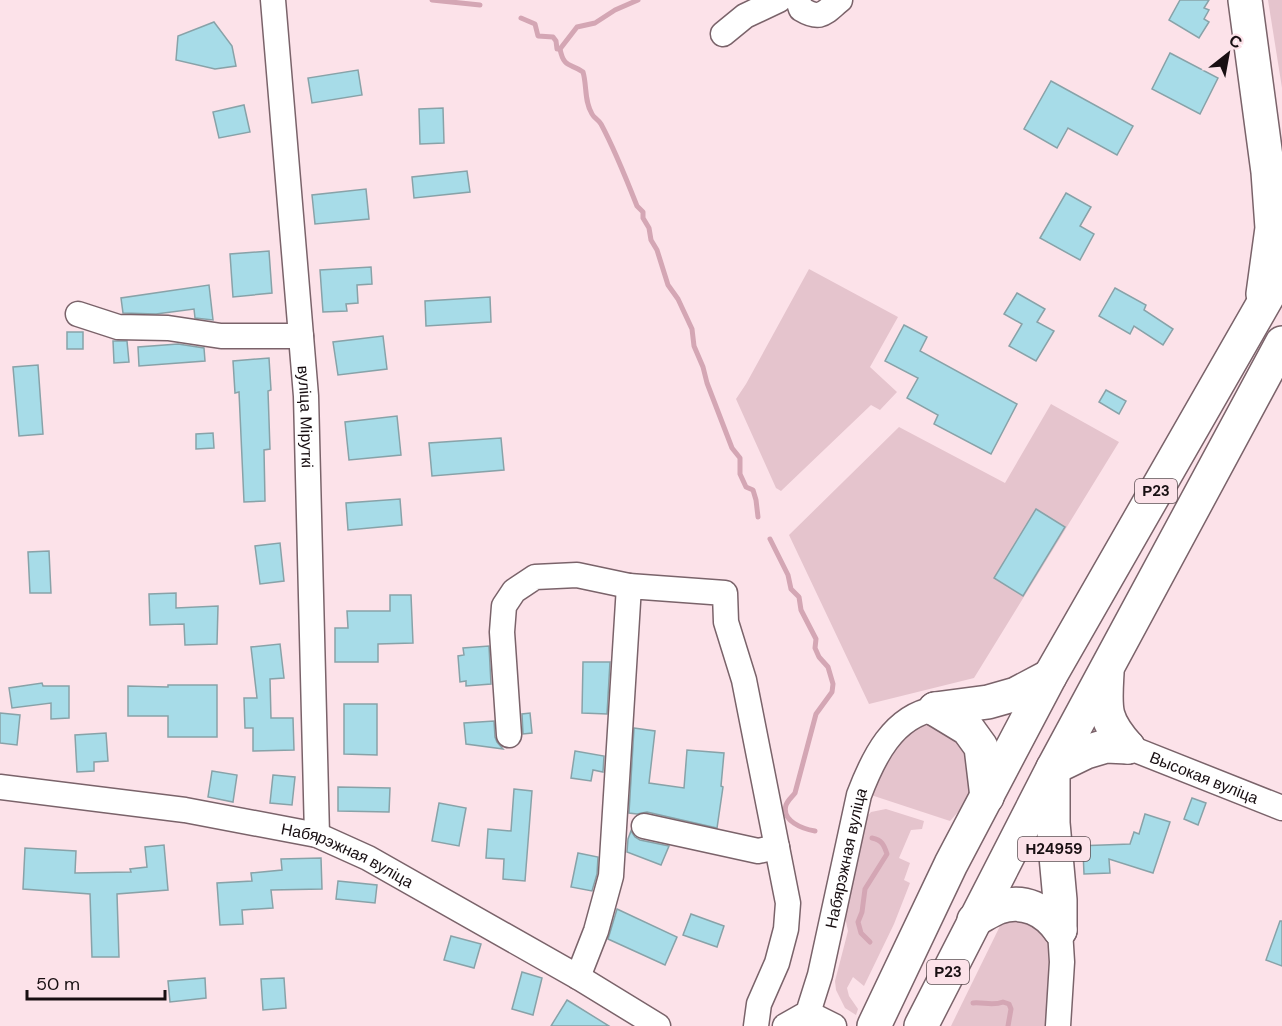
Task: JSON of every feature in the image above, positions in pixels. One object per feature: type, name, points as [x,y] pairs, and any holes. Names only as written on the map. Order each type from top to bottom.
[{"type":"highway","name":"Р23","points":[[1245,0],[1268,172],[1272,228],[1262,305]]},
{"type":"highway","name":"Р23","points":[[879,1016],[951,864],[1050,676],[1282,271]]},
{"type":"highway","name":"Р23","points":[[922,1025],[1053,768],[1279,351]]},
{"type":"highway","points":[[1107,668],[1106,714],[1114,732],[1128,747]]},
{"type":"highway","points":[[936,709],[988,702],[1016,694],[1050,676]]},
{"type":"highway","points":[[936,709],[968,729],[981,747],[987,797]]},
{"type":"highway","points":[[1053,768],[1086,752],[1106,746],[1128,747]]},
{"type":"highway","name":"Н24959","points":[[1053,768],[1053,823],[1060,900],[1060,930]]},
{"type":"highway","points":[[974,920],[999,907],[1017,904],[1038,908],[1053,920],[1060,930]]},
{"type":"street","name":"вуліца Міруткі","points":[[273,0],[306,396],[317,835]]},
{"type":"street","points":[[723,34],[745,16],[779,0]]},
{"type":"street","points":[[798,0],[801,9],[812,16],[820,16],[840,0]]},
{"type":"street","points":[[78,314],[118,327],[168,328],[221,336],[301,336]]},
{"type":"street","points":[[509,735],[502,632],[504,606],[514,591],[535,577],[577,575],[629,586],[725,593],[726,622],[744,680],[788,903],[786,929],[777,963],[759,1004],[756,1026]]},
{"type":"street","points":[[578,977],[597,931],[611,876],[629,586]]},
{"type":"street","name":"Набярэжная вуліца","points":[[808,1013],[820,975],[859,795],[868,771],[887,740],[898,728],[923,711],[936,709]]},
{"type":"street","name":"Высокая вуліца","points":[[1128,747],[1282,808]]},
{"type":"street","name":"Набярэжная вуліца","points":[[0,786],[185,810],[317,835],[368,858],[578,977],[658,1026]]},
{"type":"street","points":[[644,826],[758,851],[777,847]]},
{"type":"street","name":"Н24959","points":[[1058,1026],[1062,962],[1060,930]]},
{"type":"street","points":[[785,1026],[808,1013],[834,1026]]},
{"type":"shaded area","points":[[1268,0],[1282,0],[1282,88]]},
{"type":"shaded area","points":[[809,269],[898,317],[870,367],[897,392],[880,410],[871,405],[781,491],[776,488],[736,399]]},
{"type":"shaded area","points":[[1051,404],[1119,442],[974,678],[869,704],[789,535],[899,427],[1005,483]]},
{"type":"shaded area","points":[[924,723],[946,723],[979,771],[967,802],[950,821],[871,795],[875,780],[897,742]]},
{"type":"shaded area","points":[[886,809],[924,821],[922,829],[911,830],[899,858],[910,863],[904,880],[910,883],[894,924],[864,986],[853,977],[847,988],[849,996],[858,1009],[856,1015],[845,1008],[836,990],[835,981],[848,931],[845,917],[863,821],[871,812]]},
{"type":"shaded area","points":[[1018,917],[1047,934],[1050,946],[1046,1026],[951,1026],[1000,926],[1008,919]]},
{"type":"building","points":[[1180,0],[1209,0],[1204,8],[1209,10],[1204,19],[1209,22],[1199,38],[1169,20]]},
{"type":"building","points":[[214,22],[232,46],[236,66],[215,69],[176,60],[178,36]]},
{"type":"building","points":[[1170,53],[1218,78],[1200,114],[1152,89]]},
{"type":"building","points":[[358,70],[362,95],[312,103],[308,78]]},
{"type":"building","points":[[1051,81],[1133,126],[1117,155],[1068,128],[1057,148],[1024,129]]},
{"type":"building","points":[[244,105],[250,132],[219,138],[213,112]]},
{"type":"building","points":[[443,108],[444,143],[420,144],[419,109]]},
{"type":"building","points":[[467,171],[470,192],[414,198],[412,177]]},
{"type":"building","points":[[366,189],[369,219],[315,224],[312,195]]},
{"type":"building","points":[[1066,193],[1091,207],[1080,226],[1094,234],[1080,260],[1040,238]]},
{"type":"building","points":[[269,251],[272,293],[233,297],[230,254]]},
{"type":"building","points":[[371,267],[372,284],[357,285],[358,303],[346,304],[347,311],[323,312],[320,270]]},
{"type":"building","points":[[209,285],[213,320],[195,318],[194,309],[156,314],[123,313],[121,298]]},
{"type":"building","points":[[1115,288],[1146,305],[1144,310],[1173,329],[1163,345],[1134,326],[1130,334],[1099,316]]},
{"type":"building","points":[[1017,293],[1045,309],[1037,322],[1054,331],[1036,361],[1009,346],[1022,324],[1004,314]]},
{"type":"building","points":[[490,297],[491,322],[426,326],[425,301]]},
{"type":"building","points":[[904,325],[927,337],[920,351],[1017,404],[991,454],[934,424],[938,415],[907,398],[918,378],[885,361]]},
{"type":"building","points":[[67,332],[83,332],[83,349],[67,349]]},
{"type":"building","points":[[383,336],[387,369],[338,375],[333,342]]},
{"type":"building","points":[[113,341],[127,341],[129,362],[114,363]]},
{"type":"building","points":[[178,344],[204,348],[205,361],[139,366],[138,347]]},
{"type":"building","points":[[269,358],[270,449],[264,450],[265,501],[244,502],[239,392],[235,393],[233,361]]},
{"type":"building","points":[[38,365],[43,434],[19,436],[13,367]]},
{"type":"building","points":[[1106,390],[1126,401],[1119,414],[1099,402]]},
{"type":"building","points":[[397,416],[401,455],[349,460],[345,422]]},
{"type":"building","points":[[213,433],[214,448],[196,449],[196,434]]},
{"type":"building","points":[[501,438],[504,470],[432,476],[429,443]]},
{"type":"building","points":[[400,499],[402,525],[348,530],[346,503]]},
{"type":"building","points":[[1036,509],[1065,527],[1023,596],[994,578]]},
{"type":"building","points":[[280,543],[284,581],[260,584],[255,546]]},
{"type":"building","points":[[49,551],[51,593],[30,593],[28,552]]},
{"type":"building","points":[[176,593],[176,608],[218,606],[217,644],[185,645],[184,624],[150,625],[149,594]]},
{"type":"building","points":[[390,595],[411,595],[413,643],[378,644],[378,662],[335,662],[335,628],[348,628],[347,611],[390,611]]},
{"type":"building","points":[[280,644],[284,678],[270,679],[271,718],[293,718],[294,750],[253,751],[253,728],[245,728],[244,698],[257,698],[251,647]]},
{"type":"building","points":[[489,646],[491,684],[466,686],[466,681],[460,682],[458,656],[464,655],[463,648]]},
{"type":"building","points":[[583,662],[610,662],[607,714],[582,713]]},
{"type":"building","points":[[42,683],[43,686],[69,686],[69,718],[51,719],[51,703],[12,708],[9,688]]},
{"type":"building","points":[[168,685],[217,685],[217,737],[168,737],[168,716],[128,716],[128,686],[168,687]]},
{"type":"building","points":[[344,704],[377,704],[377,755],[344,754]]},
{"type":"building","points":[[0,713],[20,715],[17,745],[0,743]]},
{"type":"building","points":[[530,713],[532,733],[523,734],[522,714]]},
{"type":"building","points":[[494,721],[495,737],[503,749],[466,744],[464,723]]},
{"type":"building","points":[[634,728],[655,731],[649,783],[684,788],[687,750],[724,753],[721,786],[723,787],[717,828],[647,812],[629,813]]},
{"type":"building","points":[[106,733],[108,761],[94,762],[94,771],[77,772],[75,735]]},
{"type":"building","points":[[575,751],[604,756],[603,772],[593,770],[591,781],[571,778]]},
{"type":"building","points":[[212,771],[237,775],[233,802],[208,797]]},
{"type":"building","points":[[273,775],[295,777],[292,805],[270,803]]},
{"type":"building","points":[[338,787],[390,788],[389,812],[338,811]]},
{"type":"building","points":[[514,789],[532,791],[525,881],[503,879],[504,859],[486,858],[488,829],[511,831]]},
{"type":"building","points":[[1192,798],[1206,803],[1198,825],[1184,819]]},
{"type":"building","points":[[439,803],[466,808],[459,846],[432,841]]},
{"type":"building","points":[[1145,814],[1170,822],[1153,873],[1109,859],[1110,873],[1084,874],[1083,851],[1075,848],[1076,846],[1130,844],[1134,832],[1139,834]]},
{"type":"building","points":[[631,831],[640,840],[669,846],[661,865],[627,852]]},
{"type":"building","points":[[164,845],[168,890],[117,894],[119,957],[92,957],[90,894],[23,889],[25,848],[76,851],[75,873],[131,872],[130,869],[147,867],[145,847]]},
{"type":"building","points":[[578,853],[598,857],[597,874],[592,891],[571,887]]},
{"type":"building","points":[[321,858],[322,889],[271,890],[273,908],[242,910],[243,924],[220,925],[217,883],[252,881],[251,873],[282,870],[281,859]]},
{"type":"building","points":[[338,881],[377,885],[375,903],[336,899]]},
{"type":"building","points":[[617,909],[677,937],[665,965],[608,939]]},
{"type":"building","points":[[691,914],[724,926],[717,947],[683,935]]},
{"type":"building","points":[[1280,921],[1282,921],[1282,966],[1266,960]]},
{"type":"building","points":[[451,936],[481,944],[474,968],[444,960]]},
{"type":"building","points":[[522,972],[542,978],[533,1015],[512,1009]]},
{"type":"building","points":[[205,978],[206,998],[170,1002],[168,981]]},
{"type":"building","points":[[284,978],[286,1008],[263,1010],[261,979]]},
{"type":"building","points":[[567,1000],[609,1026],[551,1026]]},
{"type":"waterway","points":[[432,0],[480,5]]},
{"type":"waterway","points":[[638,0],[615,10],[595,23],[577,27],[560,49],[566,63],[583,72],[589,109],[601,124],[637,206],[643,212],[643,218],[649,228],[651,240],[657,250],[668,285],[678,299],[692,329],[694,346],[732,448],[740,458],[740,474],[746,487],[753,490],[758,517]]},
{"type":"waterway","points":[[521,18],[535,24],[538,36],[553,37],[557,49],[560,49]]},
{"type":"waterway","points":[[770,539],[788,575],[791,589],[799,597],[801,610],[816,639],[815,648],[828,667],[833,684],[832,692],[816,714],[795,793],[786,805],[785,811],[794,823],[815,831]]},
{"type":"waterway","points":[[870,942],[861,933],[858,922],[862,912],[865,889],[887,854],[882,843],[872,838]]},
{"type":"waterway","points":[[973,1003],[1003,1002],[1009,1004],[1011,1009],[1008,1026]]}]
